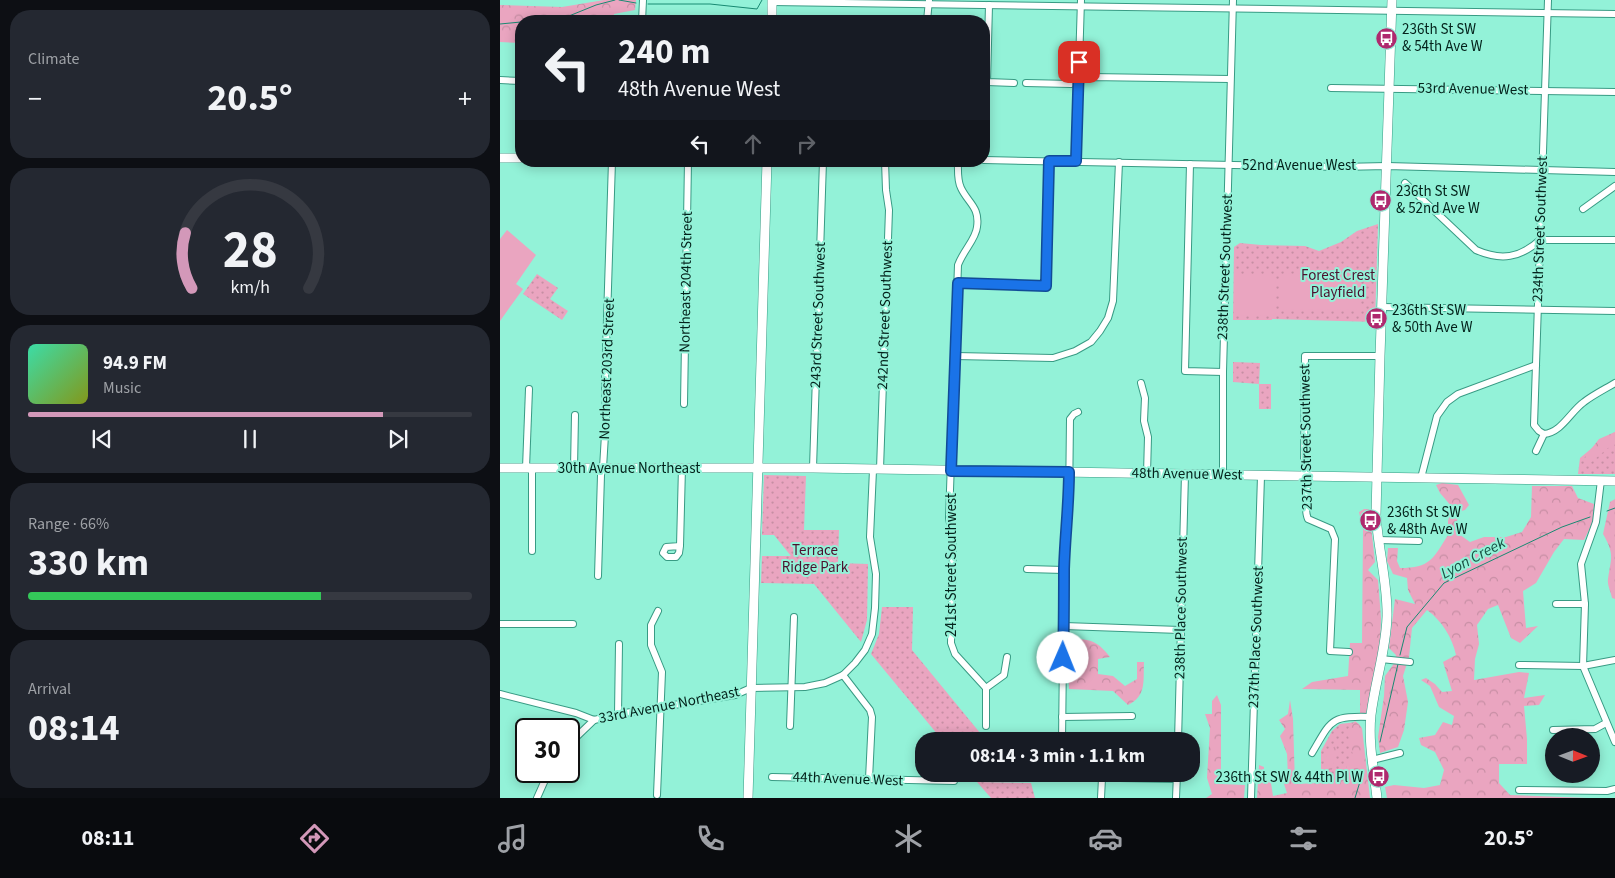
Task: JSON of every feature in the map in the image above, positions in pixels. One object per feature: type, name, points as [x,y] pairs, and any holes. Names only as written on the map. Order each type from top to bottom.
[{"type":"main road","points":[[1376,798],[1372,760],[1371,717],[1387,615],[1378,540],[1377,477],[1392,0]]},
{"type":"main road","points":[[772,1],[772,15]]},
{"type":"main road","points":[[500,158],[515,158]]},
{"type":"main road","points":[[748,798],[767,167]]},
{"type":"main road","name":"30th Avenue Northeast","points":[[500,468],[758,468]]},
{"type":"main road","name":"48th Avenue West","points":[[758,468],[1615,481]]},
{"type":"street","points":[[642,0],[642,15]]},
{"type":"street","points":[[1076,161],[1081,0]]},
{"type":"street","name":"238th Street Southwest","points":[[1223,475],[1223,372],[1233,0]]},
{"type":"street","name":"234th Street Southwest","points":[[1544,434],[1534,425],[1548,0]]},
{"type":"street","points":[[772,1],[929,2],[989,6],[1081,8],[1615,14]]},
{"type":"street","points":[[927,15],[929,2]]},
{"type":"street","points":[[989,6],[989,15]]},
{"type":"street","points":[[1026,83],[1071,84],[1089,77],[1230,79]]},
{"type":"street","points":[[500,80],[515,81]]},
{"type":"street","points":[[990,82],[1014,83]]},
{"type":"street","name":"53rd Avenue West","points":[[1331,88],[1615,92]]},
{"type":"street","name":"52nd Avenue West","points":[[990,160],[1387,166],[1615,172]]},
{"type":"street","points":[[958,283],[1046,286],[1049,161]]},
{"type":"street","points":[[955,356],[1053,358],[1076,351],[1091,342],[1108,318],[1113,301],[1118,162]]},
{"type":"street","points":[[1190,164],[1185,371],[1223,372]]},
{"type":"street","name":"Northeast 203rd Street","points":[[598,576],[601,475],[606,418],[605,382],[612,167]]},
{"type":"street","name":"Northeast 204th Street","points":[[684,404],[688,167]]},
{"type":"street","name":"243rd Street Southwest","points":[[813,468],[823,167]]},
{"type":"street","name":"242nd Street Southwest","points":[[843,675],[855,664],[865,650],[874,625],[876,574],[870,537],[876,470],[889,210],[885,167]]},
{"type":"street","name":"241st Street Southwest","points":[[958,167],[958,178],[962,190],[972,203],[978,222],[975,235],[961,256],[958,265],[949,518],[953,540],[951,643],[955,654],[986,688]]},
{"type":"street","points":[[1405,182],[1476,250],[1489,255],[1499,257],[1520,253],[1540,240],[1615,240]]},
{"type":"street","points":[[1583,209],[1615,186]]},
{"type":"street","points":[[1382,307],[1615,311]]},
{"type":"street","name":"237th Street Southwest","points":[[1348,652],[1330,651],[1334,539],[1331,529],[1308,520],[1306,514],[1307,482],[1304,476],[1305,356],[1380,356]]},
{"type":"street","points":[[1421,478],[1437,416],[1447,402],[1458,394],[1536,365]]},
{"type":"street","points":[[1141,383],[1144,398],[1144,421],[1148,437],[1147,474]]},
{"type":"street","points":[[1536,451],[1544,434],[1552,433],[1558,429],[1570,414],[1584,402],[1615,383]]},
{"type":"street","points":[[529,389],[532,551]]},
{"type":"street","points":[[1062,732],[1064,570],[1066,517],[1069,505],[1070,419],[1078,412]]},
{"type":"street","points":[[574,468],[575,415]]},
{"type":"street","points":[[680,546],[682,468]]},
{"type":"street","name":"238th Place Southwest","points":[[1178,732],[1185,474]]},
{"type":"street","name":"237th Place Southwest","points":[[1251,798],[1262,476]]},
{"type":"street","points":[[1601,480],[1596,522],[1581,564],[1585,604],[1583,666],[1615,742]]},
{"type":"street","points":[[1378,540],[1419,541]]},
{"type":"street","points":[[1027,569],[1064,570]]},
{"type":"street","points":[[1556,604],[1585,604]]},
{"type":"street","points":[[657,795],[662,672],[651,645],[651,625],[658,611]]},
{"type":"street","points":[[790,726],[794,617]]},
{"type":"street","points":[[500,624],[573,624]]},
{"type":"street","points":[[1064,626],[1180,630]]},
{"type":"street","points":[[618,714],[620,644]]},
{"type":"street","points":[[986,726],[986,688],[1004,675],[1007,657]]},
{"type":"street","points":[[1381,659],[1410,662]]},
{"type":"street","points":[[1519,665],[1583,666],[1615,660]]},
{"type":"street","points":[[843,675],[870,710],[872,717],[869,779]]},
{"type":"street","name":"33rd Avenue Northeast","points":[[500,694],[576,713],[594,720],[618,714],[735,694],[751,688],[816,686],[843,675]]},
{"type":"street","points":[[1062,717],[1132,716]]},
{"type":"street","points":[[1312,753],[1333,721],[1347,716],[1371,717]]},
{"type":"street","points":[[580,733],[594,720]]},
{"type":"street","points":[[1597,728],[1606,723]]},
{"type":"street","points":[[1372,760],[1400,753]]},
{"type":"street","name":"44th Avenue West","points":[[772,777],[915,781]]},
{"type":"street","points":[[1101,798],[1102,782]]},
{"type":"street","points":[[1176,798],[1177,782]]},
{"type":"street","points":[[537,798],[544,783]]},
{"type":"street","points":[[1519,790],[1607,792],[1615,790]]},
{"type":"green space","points":[[604,0],[636,0],[635,10],[614,15],[515,15],[515,43],[500,42],[500,5],[562,7]]},
{"type":"green space","name":"Forest Crest Playfield","points":[[1378,224],[1375,322],[1272,319],[1233,320],[1234,247],[1240,243],[1305,246],[1319,251],[1341,242],[1357,231]]},
{"type":"green space","points":[[507,230],[536,255],[516,284],[523,289],[500,321],[500,239]]},
{"type":"green space","points":[[1360,273],[1361,309],[1279,310],[1279,274]]},
{"type":"green space","points":[[537,274],[558,288],[550,299],[568,311],[562,320],[523,294]]},
{"type":"green space","points":[[1236,274],[1276,274],[1275,316],[1236,315]]},
{"type":"green space","points":[[1233,362],[1260,363],[1259,384],[1233,382]]},
{"type":"green space","points":[[1259,384],[1271,384],[1271,409],[1259,409]]},
{"type":"green space","points":[[1615,432],[1615,474],[1578,474],[1580,458],[1604,438]]},
{"type":"green space","points":[[1615,432],[1615,446],[1608,448],[1589,464],[1584,458],[1599,439]]},
{"type":"green space","name":"Terrace Ridge Park","points":[[764,475],[806,476],[804,530],[839,530],[838,563],[868,564],[867,620],[861,642],[814,584],[761,583],[762,556],[791,556],[774,535],[762,535]]},
{"type":"green space","points":[[1442,483],[1458,485],[1469,505],[1465,510],[1458,512],[1456,532],[1470,542],[1484,537],[1506,537],[1522,532],[1531,517],[1532,486],[1572,486],[1578,498],[1594,504],[1593,522],[1584,540],[1564,539],[1536,583],[1523,591],[1526,628],[1538,626],[1520,643],[1511,638],[1498,605],[1488,609],[1477,625],[1479,644],[1475,659],[1474,680],[1519,672],[1529,673],[1524,698],[1545,695],[1539,705],[1524,706],[1527,764],[1499,764],[1499,783],[1510,795],[1588,798],[1387,798],[1385,787],[1394,785],[1424,788],[1440,785],[1444,770],[1435,752],[1421,745],[1419,738],[1435,735],[1443,722],[1452,725],[1454,716],[1439,707],[1430,686],[1421,680],[1426,678],[1442,692],[1452,691],[1443,662],[1456,655],[1454,648],[1442,624],[1427,610],[1412,628],[1409,657],[1403,676],[1408,702],[1404,730],[1398,747],[1380,753],[1378,737],[1385,676],[1395,662],[1396,655],[1389,648],[1395,599],[1415,604],[1408,590],[1407,578],[1393,574],[1387,561],[1388,548],[1398,548],[1397,561],[1400,568],[1410,568],[1424,564],[1434,556],[1448,535],[1448,521],[1452,507],[1436,485]]},
{"type":"green space","points":[[1615,499],[1615,599],[1612,598],[1608,581],[1611,552],[1603,534],[1610,502]]},
{"type":"green space","points":[[1369,509],[1375,562],[1368,570],[1378,580],[1381,618],[1380,648],[1366,714],[1360,713],[1360,690],[1302,689],[1312,682],[1348,676],[1350,643],[1362,643],[1363,530],[1359,512]]},
{"type":"green space","points":[[882,607],[913,607],[912,650],[979,732],[936,732],[871,654],[879,634]]},
{"type":"green space","points":[[1067,639],[1081,639],[1096,643],[1110,657],[1098,659],[1098,674],[1113,676],[1125,686],[1137,679],[1137,662],[1144,662],[1143,687],[1138,697],[1128,705],[1113,691],[1069,689]]},
{"type":"green space","points":[[1217,695],[1221,705],[1221,784],[1245,785],[1244,798],[1206,798],[1212,794],[1207,778],[1210,728],[1205,714],[1212,714],[1212,701]]},
{"type":"green space","points":[[1290,700],[1293,719],[1295,784],[1321,783],[1325,774],[1325,758],[1337,743],[1335,759],[1328,783],[1342,775],[1353,756],[1346,731],[1355,721],[1362,728],[1370,798],[1257,798],[1259,765],[1264,767],[1264,779],[1271,783],[1273,796],[1287,793],[1282,778],[1288,777],[1287,754],[1280,736],[1285,729],[1279,720],[1288,714]]},
{"type":"green space","points":[[1356,722],[1361,727],[1366,782],[1321,781],[1321,751],[1332,731],[1340,724]]},
{"type":"green space","points":[[977,782],[1031,783],[1035,798],[991,798]]},
{"type":"waterway","points":[[571,15],[615,0]]},
{"type":"waterway","points":[[619,0],[636,3]]},
{"type":"waterway","points":[[648,4],[710,4],[757,9],[762,0]]},
{"type":"waterway","points":[[500,24],[515,23]]},
{"type":"waterway","name":"Lyon Creek","points":[[1607,511],[1615,508]]},
{"type":"waterway","name":"Lyon Creek","points":[[1400,655],[1407,627],[1444,583],[1562,527],[1590,517]]},
{"type":"waterway","name":"Lyon Creek","points":[[1380,742],[1398,664]]},
{"type":"waterway","name":"Lyon Creek","points":[[1355,798],[1362,775]]},
{"type":"place","name":"236th St SW & 54th Ave W","points":[[1386,38]]},
{"type":"place","name":"236th St SW & 52nd Ave W","points":[[1380,200]]},
{"type":"place","name":"236th St SW & 50th Ave W","points":[[1376,319]]},
{"type":"place","name":"236th St SW & 48th Ave W","points":[[1371,521]]},
{"type":"place","name":"236th St SW & 44th Pl W","points":[[1379,777]]},
{"type":"route","points":[[1063,658],[1064,570],[1066,517],[1069,505],[1069,472],[951,471],[958,283],[1046,286],[1049,161],[1076,161],[1079,62]]}]
